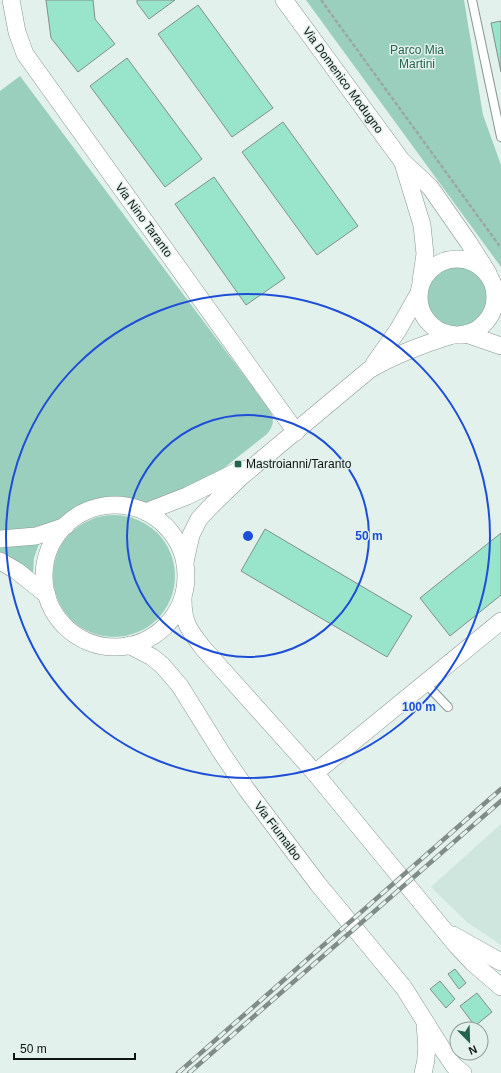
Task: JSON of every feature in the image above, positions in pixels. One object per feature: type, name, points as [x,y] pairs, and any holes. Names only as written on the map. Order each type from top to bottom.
[{"type":"street","name":"Via Nino Taranto","points":[[11,0],[17,32],[25,54],[296,432]]},
{"type":"street","name":"Via Domenico Modugno","points":[[284,0],[402,161],[430,187],[469,243],[493,281]]},
{"type":"street","name":"Via Domenico Modugno","points":[[402,161],[422,225],[425,254],[420,289]]},
{"type":"street","points":[[184,562],[191,535],[199,519],[211,506],[242,476],[369,370],[410,349],[480,328],[490,317],[496,302],[493,281],[475,263],[459,258],[450,259],[435,266],[424,278],[420,289],[398,330],[369,370]]},
{"type":"street","points":[[420,289],[420,308],[427,321],[439,331],[501,346]]},
{"type":"street","points":[[146,512],[187,496],[262,460]]},
{"type":"street","points":[[107,506],[132,508],[146,512],[165,525],[180,547],[186,574],[186,586],[183,599],[177,612],[162,628],[143,640],[128,645],[104,646],[86,642],[77,637],[63,625],[47,595],[44,581],[49,549],[60,533],[68,525],[87,512],[107,506]]},
{"type":"street","points":[[0,539],[36,536],[68,525]]},
{"type":"street","points":[[0,561],[17,571],[47,595]]},
{"type":"street","points":[[183,599],[183,612],[185,620],[195,638],[315,773],[465,955],[501,987]]},
{"type":"street","points":[[315,773],[501,620]]},
{"type":"street","name":"Via Fiumalbo","points":[[128,645],[152,657],[162,665],[180,686],[243,785],[318,884],[404,988],[452,1063],[463,1073]]},
{"type":"street","points":[[442,928],[501,962]]},
{"type":"street","name":"Via Fiumalbo","points":[[423,1073],[427,1048],[425,1022]]},
{"type":"lane","points":[[472,0],[501,137]]},
{"type":"lane","points":[[425,683],[448,707]]},
{"type":"path","points":[[321,0],[501,248]]},
{"type":"shaded area","points":[[501,824],[501,945],[467,922],[431,887]]},
{"type":"green space","name":"Parco Mia Martini","points":[[306,0],[464,0],[483,115],[501,165],[501,267]]},
{"type":"green space","points":[[20,76],[269,409],[273,422],[267,434],[220,471],[148,507],[131,500],[113,498],[95,502],[86,506],[55,525],[46,528],[0,531],[0,91]]},
{"type":"green space","points":[[456,264],[474,269],[479,273],[483,278],[488,296],[483,314],[479,319],[474,323],[456,328],[438,323],[433,319],[429,314],[424,296],[429,278],[433,273],[438,269]]},
{"type":"green space","points":[[114,515],[126,516],[137,520],[148,525],[157,533],[165,542],[170,553],[174,564],[174,588],[170,599],[165,610],[157,619],[148,627],[137,632],[126,636],[114,637],[102,636],[91,632],[80,627],[71,619],[63,610],[58,599],[54,588],[53,576],[54,564],[58,553],[63,542],[71,533],[80,525],[91,520],[102,516]]},
{"type":"green space","points":[[40,541],[34,558],[33,573],[0,553],[0,545]]},
{"type":"building","points":[[46,0],[93,0],[95,19],[115,44],[78,72],[51,38]]},
{"type":"building","points":[[137,0],[175,0],[149,19],[137,3]]},
{"type":"building","points":[[198,5],[273,108],[232,137],[158,34]]},
{"type":"building","points":[[501,21],[501,72],[491,23]]},
{"type":"building","points":[[127,58],[202,159],[165,187],[90,86]]},
{"type":"building","points":[[283,122],[358,226],[317,255],[242,152]]},
{"type":"building","points":[[214,177],[285,278],[246,305],[175,204]]},
{"type":"building","points":[[265,529],[412,616],[387,657],[241,571]]},
{"type":"building","points":[[501,533],[501,595],[450,636],[420,598]]},
{"type":"building","points":[[455,969],[466,983],[459,989],[448,974]]},
{"type":"building","points":[[440,981],[455,999],[446,1008],[430,989]]},
{"type":"building","points":[[477,993],[492,1012],[481,1021],[471,1021],[460,1006]]},
{"type":"railway","points":[[178,1073],[501,789]]},
{"type":"railway","points":[[189,1073],[501,801]]},
{"type":"place","name":"Mastroianni/Taranto","points":[[238,464]]}]
